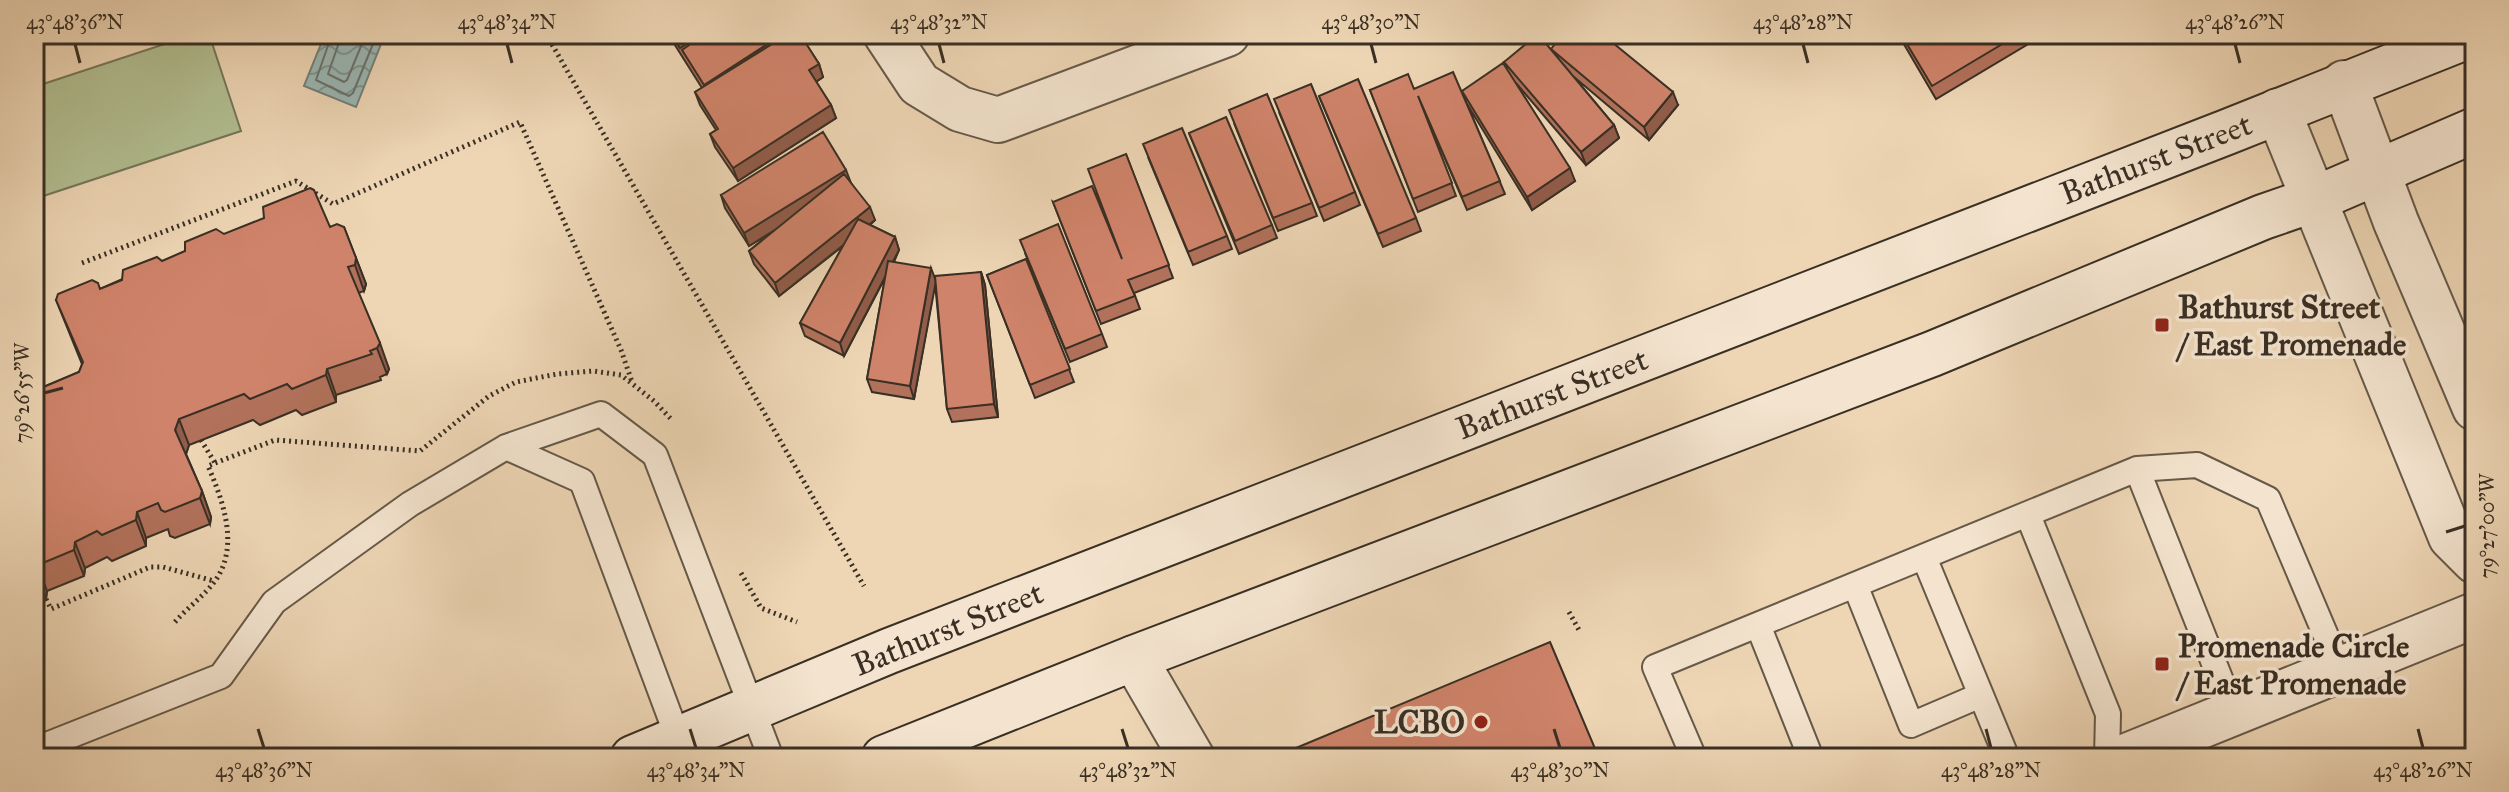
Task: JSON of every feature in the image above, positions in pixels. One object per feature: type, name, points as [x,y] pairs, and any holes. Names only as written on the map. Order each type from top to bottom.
[{"type":"main road","points":[[886,34],[919,84],[960,109],[998,120],[1227,34]]},
{"type":"main road","name":"Bathurst Street","points":[[633,758],[682,749],[753,709],[889,651],[2473,34]]},
{"type":"main road","points":[[2344,83],[2475,408]]},
{"type":"main road","points":[[2278,111],[2451,537],[2475,561]]},
{"type":"main road","points":[[884,758],[1134,658],[1918,360],[2263,217],[2378,173],[2475,130]]},
{"type":"main road","points":[[2122,758],[2475,615]]},
{"type":"main road","points":[[1134,658],[1192,758]]},
{"type":"lane","points":[[34,750],[221,676],[274,602],[410,504],[506,447],[601,414],[655,455],[771,758]]},
{"type":"lane","points":[[506,447],[582,481],[682,749]]},
{"type":"lane","points":[[1694,758],[1655,667],[2137,469],[2197,465],[2268,499],[2340,669]]},
{"type":"lane","points":[[2137,469],[2233,711]]},
{"type":"lane","points":[[2028,515],[2108,714],[2107,758]]},
{"type":"lane","points":[[1924,557],[2007,758]]},
{"type":"lane","points":[[1855,585],[1911,725],[1981,695]]},
{"type":"lane","points":[[1758,625],[1811,758]]},
{"type":"path","points":[[546,34],[864,586]]},
{"type":"path","points":[[82,263],[296,181],[333,204],[520,122],[621,350],[632,383]]},
{"type":"path","points":[[201,440],[215,463]]},
{"type":"path","points":[[46,599],[51,609],[150,567],[163,567],[215,581]]},
{"type":"path","points":[[1569,612],[1579,630]]},
{"type":"green space","points":[[195,34],[209,34],[241,131],[34,199],[34,87]]},
{"type":"water","points":[[325,34],[385,34],[356,107],[304,86]]},
{"type":"building","points":[[671,34],[702,34],[680,48]]},
{"type":"building","points":[[705,34],[783,34],[704,85],[682,50]]},
{"type":"building","points":[[788,34],[800,34],[819,64],[809,70],[831,105],[733,168],[710,134],[718,129],[695,92]]},
{"type":"building","points":[[1538,34],[1614,125],[1581,152],[1504,62]]},
{"type":"building","points":[[1563,34],[1602,34],[1673,92],[1644,127],[1551,49]]},
{"type":"building","points":[[1901,34],[2019,34],[1932,86]]},
{"type":"building","points":[[1503,63],[1570,168],[1527,197],[1462,91]]},
{"type":"building","points":[[1453,72],[1500,181],[1462,197],[1418,96],[1452,183],[1413,199],[1370,90],[1408,74],[1414,89]]},
{"type":"building","points":[[1358,79],[1416,218],[1378,234],[1319,96]]},
{"type":"building","points":[[1311,84],[1355,192],[1319,208],[1274,99]]},
{"type":"building","points":[[1267,94],[1312,203],[1273,218],[1229,110]]},
{"type":"building","points":[[1226,117],[1272,225],[1235,241],[1189,133]]},
{"type":"building","points":[[1182,128],[1227,236],[1188,252],[1143,144]]},
{"type":"building","points":[[823,132],[846,170],[744,233],[721,195]]},
{"type":"building","points":[[1126,154],[1169,265],[1128,280],[1135,296],[1096,311],[1053,202],[1092,186],[1122,259],[1088,169]]},
{"type":"building","points":[[844,174],[870,207],[775,283],[749,251]]},
{"type":"building","points":[[310,188],[314,190],[330,227],[337,224],[344,227],[356,258],[355,265],[348,267],[380,343],[377,348],[370,351],[372,354],[327,369],[326,375],[292,389],[287,384],[250,399],[244,394],[179,419],[175,430],[202,491],[200,498],[165,512],[158,503],[137,512],[136,520],[102,535],[97,531],[75,542],[74,550],[38,565],[34,574],[34,391],[79,372],[83,362],[56,300],[58,294],[92,280],[98,283],[100,289],[122,280],[123,270],[157,257],[162,261],[185,251],[185,242],[216,229],[224,234],[264,218],[263,207]]},
{"type":"building","points":[[858,219],[895,237],[840,343],[800,323]]},
{"type":"building","points":[[1058,224],[1102,334],[1065,349],[1020,240]]},
{"type":"building","points":[[1026,259],[1070,369],[1030,385],[987,275]]},
{"type":"building","points":[[888,261],[931,268],[910,386],[867,379]]},
{"type":"building","points":[[981,272],[994,404],[947,409],[935,276]]},
{"type":"building","name":"LCBO","points":[[1550,642],[1599,758],[1272,758]]},
{"type":"place","name":"Bathurst Street / East Promenade","points":[[2162,325]]},
{"type":"place","name":"Promenade Circle / East Promenade","points":[[2162,664]]},
{"type":"place","name":"LCBO","points":[[1481,722]]}]
